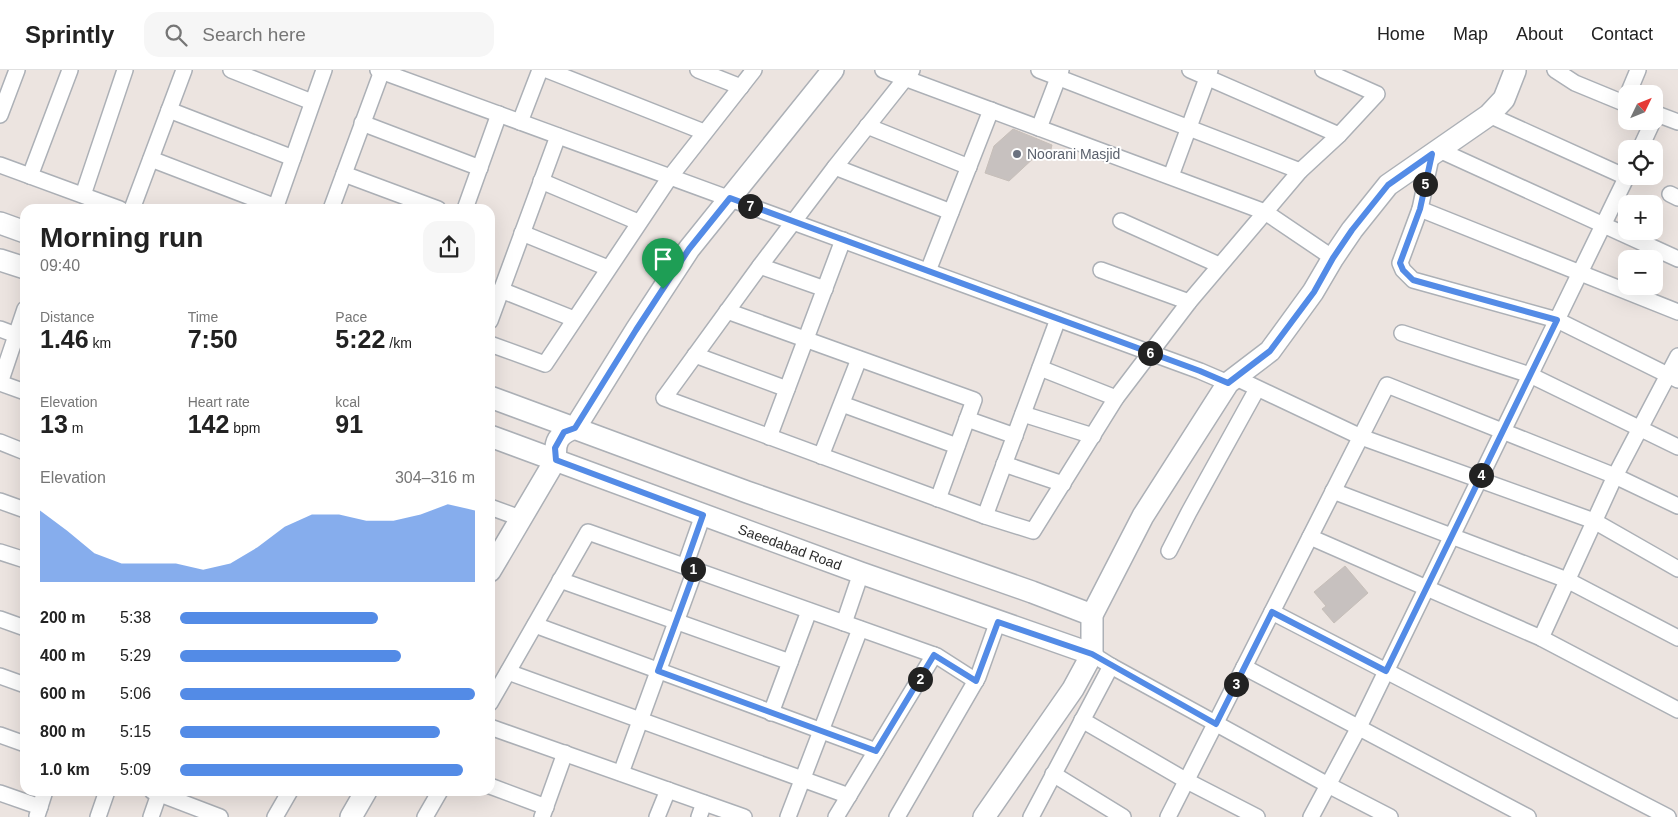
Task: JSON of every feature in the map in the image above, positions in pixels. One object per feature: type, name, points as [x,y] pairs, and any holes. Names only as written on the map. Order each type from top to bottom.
[{"type":"street","points":[[0,115],[17,70]]},
{"type":"street","points":[[30,176],[70,70]]},
{"type":"street","points":[[83,195],[125,70]]},
{"type":"street","points":[[134,204],[184,70]]},
{"type":"street","points":[[231,70],[312,102]]},
{"type":"street","points":[[276,204],[324,70]]},
{"type":"street","points":[[520,122],[540,70]]},
{"type":"street","points":[[547,70],[704,132]]},
{"type":"street","points":[[698,70],[741,87]]},
{"type":"street","points":[[495,346],[545,364],[638,222],[704,132],[754,70]]},
{"type":"street","points":[[495,562],[556,460],[555,448],[558,441],[564,432],[575,428],[689,249],[833,70]]},
{"type":"street","points":[[883,70],[908,74],[990,110],[1265,212],[1333,258]]},
{"type":"street","points":[[1039,70],[1060,74],[1300,171]]},
{"type":"street","points":[[1190,70],[1208,73],[1339,135]]},
{"type":"street","points":[[908,74],[760,266],[664,398],[1033,532],[1116,398],[1189,302],[1300,171],[1339,135],[1377,94],[1323,70]]},
{"type":"street","points":[[984,817],[1072,689],[1092,654],[1092,615],[1143,516],[1231,380],[1270,351],[1314,292],[1333,258],[1352,230],[1388,185],[1490,115],[1504,98],[1519,70]]},
{"type":"street","points":[[1555,70],[1575,83],[1618,97]]},
{"type":"street","points":[[1632,85],[1638,70]]},
{"type":"street","points":[[333,204],[380,71],[1200,371],[1257,389],[1361,437],[1594,521],[1678,569]]},
{"type":"street","points":[[1171,176],[1208,73]]},
{"type":"street","points":[[1039,128],[1060,74]]},
{"type":"street","points":[[169,110],[292,158]]},
{"type":"street","points":[[928,271],[990,110]]},
{"type":"street","points":[[467,204],[499,114]]},
{"type":"street","points":[[1490,115],[1618,173]]},
{"type":"street","points":[[1663,119],[1678,122]]},
{"type":"street","points":[[362,123],[480,168]]},
{"type":"street","points":[[867,126],[968,167]]},
{"type":"street","points":[[495,307],[558,136]]},
{"type":"street","points":[[1435,152],[1420,209],[1400,263],[1403,270],[1413,280],[1557,320],[1673,377]]},
{"type":"street","points":[[1435,152],[1603,224],[1678,259]]},
{"type":"street","points":[[151,159],[265,204]]},
{"type":"street","points":[[0,165],[107,204]]},
{"type":"street","points":[[835,167],[951,212]]},
{"type":"street","points":[[344,174],[425,204]]},
{"type":"street","points":[[541,182],[638,222]]},
{"type":"street","points":[[1311,817],[1359,728],[1622,185]]},
{"type":"street","points":[[1420,209],[1678,312]]},
{"type":"street","points":[[1121,221],[1219,265]]},
{"type":"street","points":[[0,224],[20,230]]},
{"type":"street","points":[[522,233],[608,268]]},
{"type":"street","points":[[769,437],[843,240]]},
{"type":"street","points":[[0,260],[20,266]]},
{"type":"street","points":[[760,266],[825,289]]},
{"type":"street","points":[[1101,270],[1189,302]]},
{"type":"street","points":[[501,290],[574,319]]},
{"type":"street","points":[[727,311],[974,400],[938,499]]},
{"type":"street","points":[[985,516],[1058,319]]},
{"type":"street","points":[[0,329],[20,336]]},
{"type":"street","points":[[1402,333],[1530,375],[1678,447]]},
{"type":"street","points":[[20,338],[0,383],[20,390]]},
{"type":"street","points":[[695,355],[788,389]]},
{"type":"street","points":[[1541,638],[1615,476],[1640,428],[1673,377],[1678,356]]},
{"type":"street","points":[[821,456],[859,360]]},
{"type":"street","points":[[1040,368],[1116,398]]},
{"type":"street","points":[[1168,817],[1387,385],[1615,476],[1678,506]]},
{"type":"street","points":[[1169,551],[1257,389]]},
{"type":"street","points":[[495,399],[1092,615]]},
{"type":"street","points":[[842,404],[957,446]]},
{"type":"street","points":[[1023,414],[1093,436]]},
{"type":"street","points":[[967,419],[1014,436]]},
{"type":"street","name":"Saeedabad Road","points":[[495,438],[860,573],[1092,654]]},
{"type":"street","points":[[0,442],[20,450]]},
{"type":"street","points":[[1004,464],[1063,484]]},
{"type":"street","points":[[1333,491],[1567,580],[1678,638]]},
{"type":"street","points":[[0,501],[20,508]]},
{"type":"street","points":[[495,509],[520,518]]},
{"type":"street","points":[[621,773],[676,622],[703,515]]},
{"type":"street","points":[[495,694],[588,532],[934,655],[976,681]]},
{"type":"street","points":[[1310,537],[1541,638],[1678,710]]},
{"type":"street","points":[[0,552],[20,558]]},
{"type":"street","points":[[844,623],[860,573]]},
{"type":"street","points":[[560,580],[790,662]]},
{"type":"street","points":[[771,712],[809,611]]},
{"type":"street","points":[[1272,612],[1668,817]]},
{"type":"street","points":[[0,619],[20,626]]},
{"type":"street","points":[[897,817],[976,681],[998,622]]},
{"type":"street","points":[[534,625],[876,751]]},
{"type":"street","points":[[788,817],[860,629]]},
{"type":"street","points":[[1092,654],[1216,724],[1390,817]]},
{"type":"street","points":[[836,817],[934,655]]},
{"type":"street","points":[[1031,817],[1111,666]]},
{"type":"street","points":[[1244,667],[1528,817]]},
{"type":"street","points":[[508,672],[849,796]]},
{"type":"street","points":[[0,676],[20,683]]},
{"type":"street","points":[[1082,720],[1187,781],[1257,817]]},
{"type":"street","points":[[495,729],[668,790],[702,810],[744,817]]},
{"type":"street","points":[[0,735],[20,742]]},
{"type":"street","points":[[495,788],[544,812],[565,753]]},
{"type":"street","points":[[1053,774],[1123,817]]},
{"type":"street","points":[[657,817],[668,790]]},
{"type":"street","points":[[0,793],[38,812],[43,796]]},
{"type":"street","points":[[98,817],[105,796]]},
{"type":"street","points":[[151,817],[154,796]]},
{"type":"street","points":[[163,796],[220,817]]},
{"type":"street","points":[[275,817],[287,796]]},
{"type":"street","points":[[351,817],[363,796]]},
{"type":"street","points":[[425,817],[437,796]]},
{"type":"building","name":"Noorani Masjid","points":[[1013,129],[1052,145],[1050,153],[1037,155],[1009,181],[985,173],[994,146]]},
{"type":"building","points":[[1345,566],[1368,593],[1334,623],[1322,609],[1326,606],[1314,592]]},
{"type":"place","name":"Noorani Masjid","points":[[1017,154]]},
{"type":"route","points":[[1432,154],[1420,209],[1400,263],[1403,270],[1413,280],[1557,320],[1386,671],[1272,612],[1216,724],[1092,654],[998,622],[976,681],[934,655],[876,751],[658,671],[695,570],[685,566],[703,515],[556,460],[555,448],[558,441],[564,432],[575,428],[663,289],[689,249],[730,198],[1228,383],[1270,351],[1314,292],[1333,258],[1352,230],[1388,185],[1432,154]]}]
